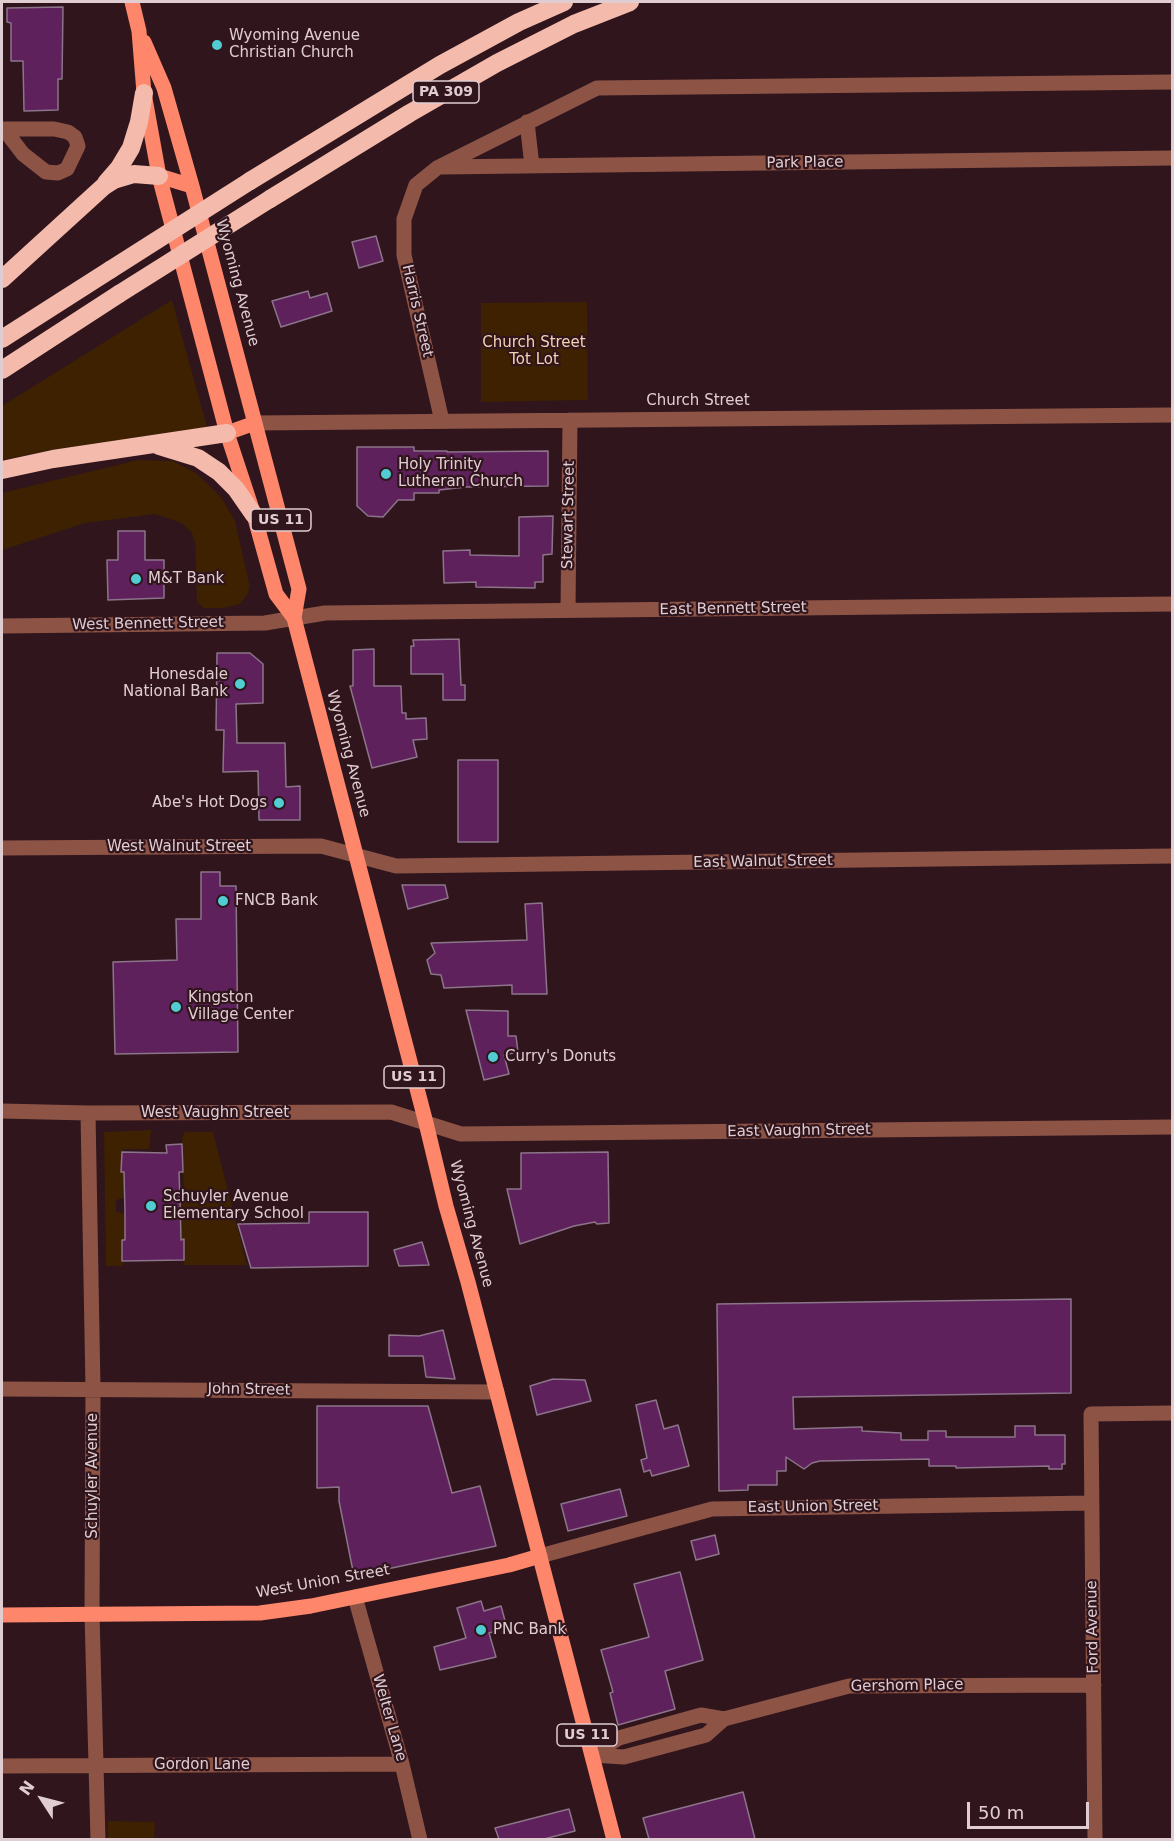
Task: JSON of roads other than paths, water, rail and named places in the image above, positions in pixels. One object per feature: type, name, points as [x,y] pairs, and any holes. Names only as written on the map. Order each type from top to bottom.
[{"type":"highway","name":"PA 309","points":[[2,339],[250,181],[440,65],[519,22],[564,2]]},
{"type":"highway","name":"PA 309","points":[[2,370],[270,199],[497,63],[574,24],[630,2]]},
{"type":"highway","points":[[2,279],[103,187],[119,168],[130,148],[139,122],[144,93]]},
{"type":"highway","points":[[103,187],[114,180],[134,174],[159,176]]},
{"type":"highway","points":[[2,470],[53,459],[226,433]]},
{"type":"highway","points":[[151,444],[185,453],[209,465],[231,484],[254,515]]},
{"type":"main road","name":"Wyoming Avenue","points":[[132,2],[139,31],[144,93],[159,176],[226,433],[254,515],[276,594],[294,618],[446,1206],[614,1839]]},
{"type":"main road","name":"Wyoming Avenue","points":[[139,31],[164,87],[299,589],[294,618]]},
{"type":"main road","points":[[159,176],[192,186]]},
{"type":"main road","name":"Church Street","points":[[226,433],[255,423]]},
{"type":"main road","name":"West Union Street","points":[[2,1615],[260,1613],[311,1606],[509,1565],[540,1556]]},
{"type":"street","name":"Harris Street","points":[[442,421],[404,255],[404,219],[416,185],[437,168],[597,88],[1173,82]]},
{"type":"street","points":[[527,122],[532,166]]},
{"type":"street","points":[[3,129],[54,129],[68,132],[75,137],[78,146],[67,169],[58,173],[46,172],[23,154],[3,129]]},
{"type":"street","name":"Park Place","points":[[437,168],[1173,158]]},
{"type":"street","name":"Church Street","points":[[255,423],[1173,415]]},
{"type":"street","name":"Stewart Street","points":[[568,610],[570,420]]},
{"type":"street","name":"East Bennett Street","points":[[294,618],[325,613],[1173,604]]},
{"type":"street","name":"West Bennett Street","points":[[2,626],[265,623],[294,618]]},
{"type":"street","name":"West Walnut Street","points":[[2,848],[321,846],[356,856]]},
{"type":"street","name":"East Walnut Street","points":[[356,856],[392,866],[1173,856]]},
{"type":"street","name":"West Vaughn Street","points":[[2,1111],[391,1112],[426,1123]]},
{"type":"street","name":"Schuyler Avenue","points":[[88,1113],[93,1388],[92,1614],[98,1765],[98,1839]]},
{"type":"street","name":"East Vaughn Street","points":[[426,1123],[467,1134],[1173,1127]]},
{"type":"street","name":"John Street","points":[[2,1389],[497,1392]]},
{"type":"street","name":"Ford Avenue","points":[[1095,1839],[1091,1414],[1173,1413]]},
{"type":"street","name":"East Union Street","points":[[540,1556],[712,1509],[1092,1503]]},
{"type":"street","name":"Welter Lane","points":[[355,1597],[402,1764],[420,1839]]},
{"type":"street","name":"Gershom Place","points":[[592,1755],[619,1737],[701,1715],[724,1719],[849,1686],[1094,1684]]},
{"type":"street","name":"Gordon Lane","points":[[2,1766],[402,1764]]},
{"type":"place","name":"Wyoming Avenue Christian Church","points":[[217,45]]},
{"type":"place","name":"Holy Trinity Lutheran Church","points":[[386,474]]},
{"type":"place","name":"M&T Bank","points":[[136,579]]},
{"type":"place","name":"Honesdale National Bank","points":[[240,684]]},
{"type":"place","name":"Abe's Hot Dogs","points":[[279,803]]},
{"type":"place","name":"FNCB Bank","points":[[223,901]]},
{"type":"place","name":"Kingston Village Center","points":[[176,1007]]},
{"type":"place","name":"Curry's Donuts","points":[[493,1057]]},
{"type":"place","name":"Schuyler Avenue Elementary School","points":[[151,1206]]},
{"type":"place","name":"PNC Bank","points":[[481,1630]]},
{"type":"park label","name":"Church Street Tot Lot","points":[[534,352]]}]
